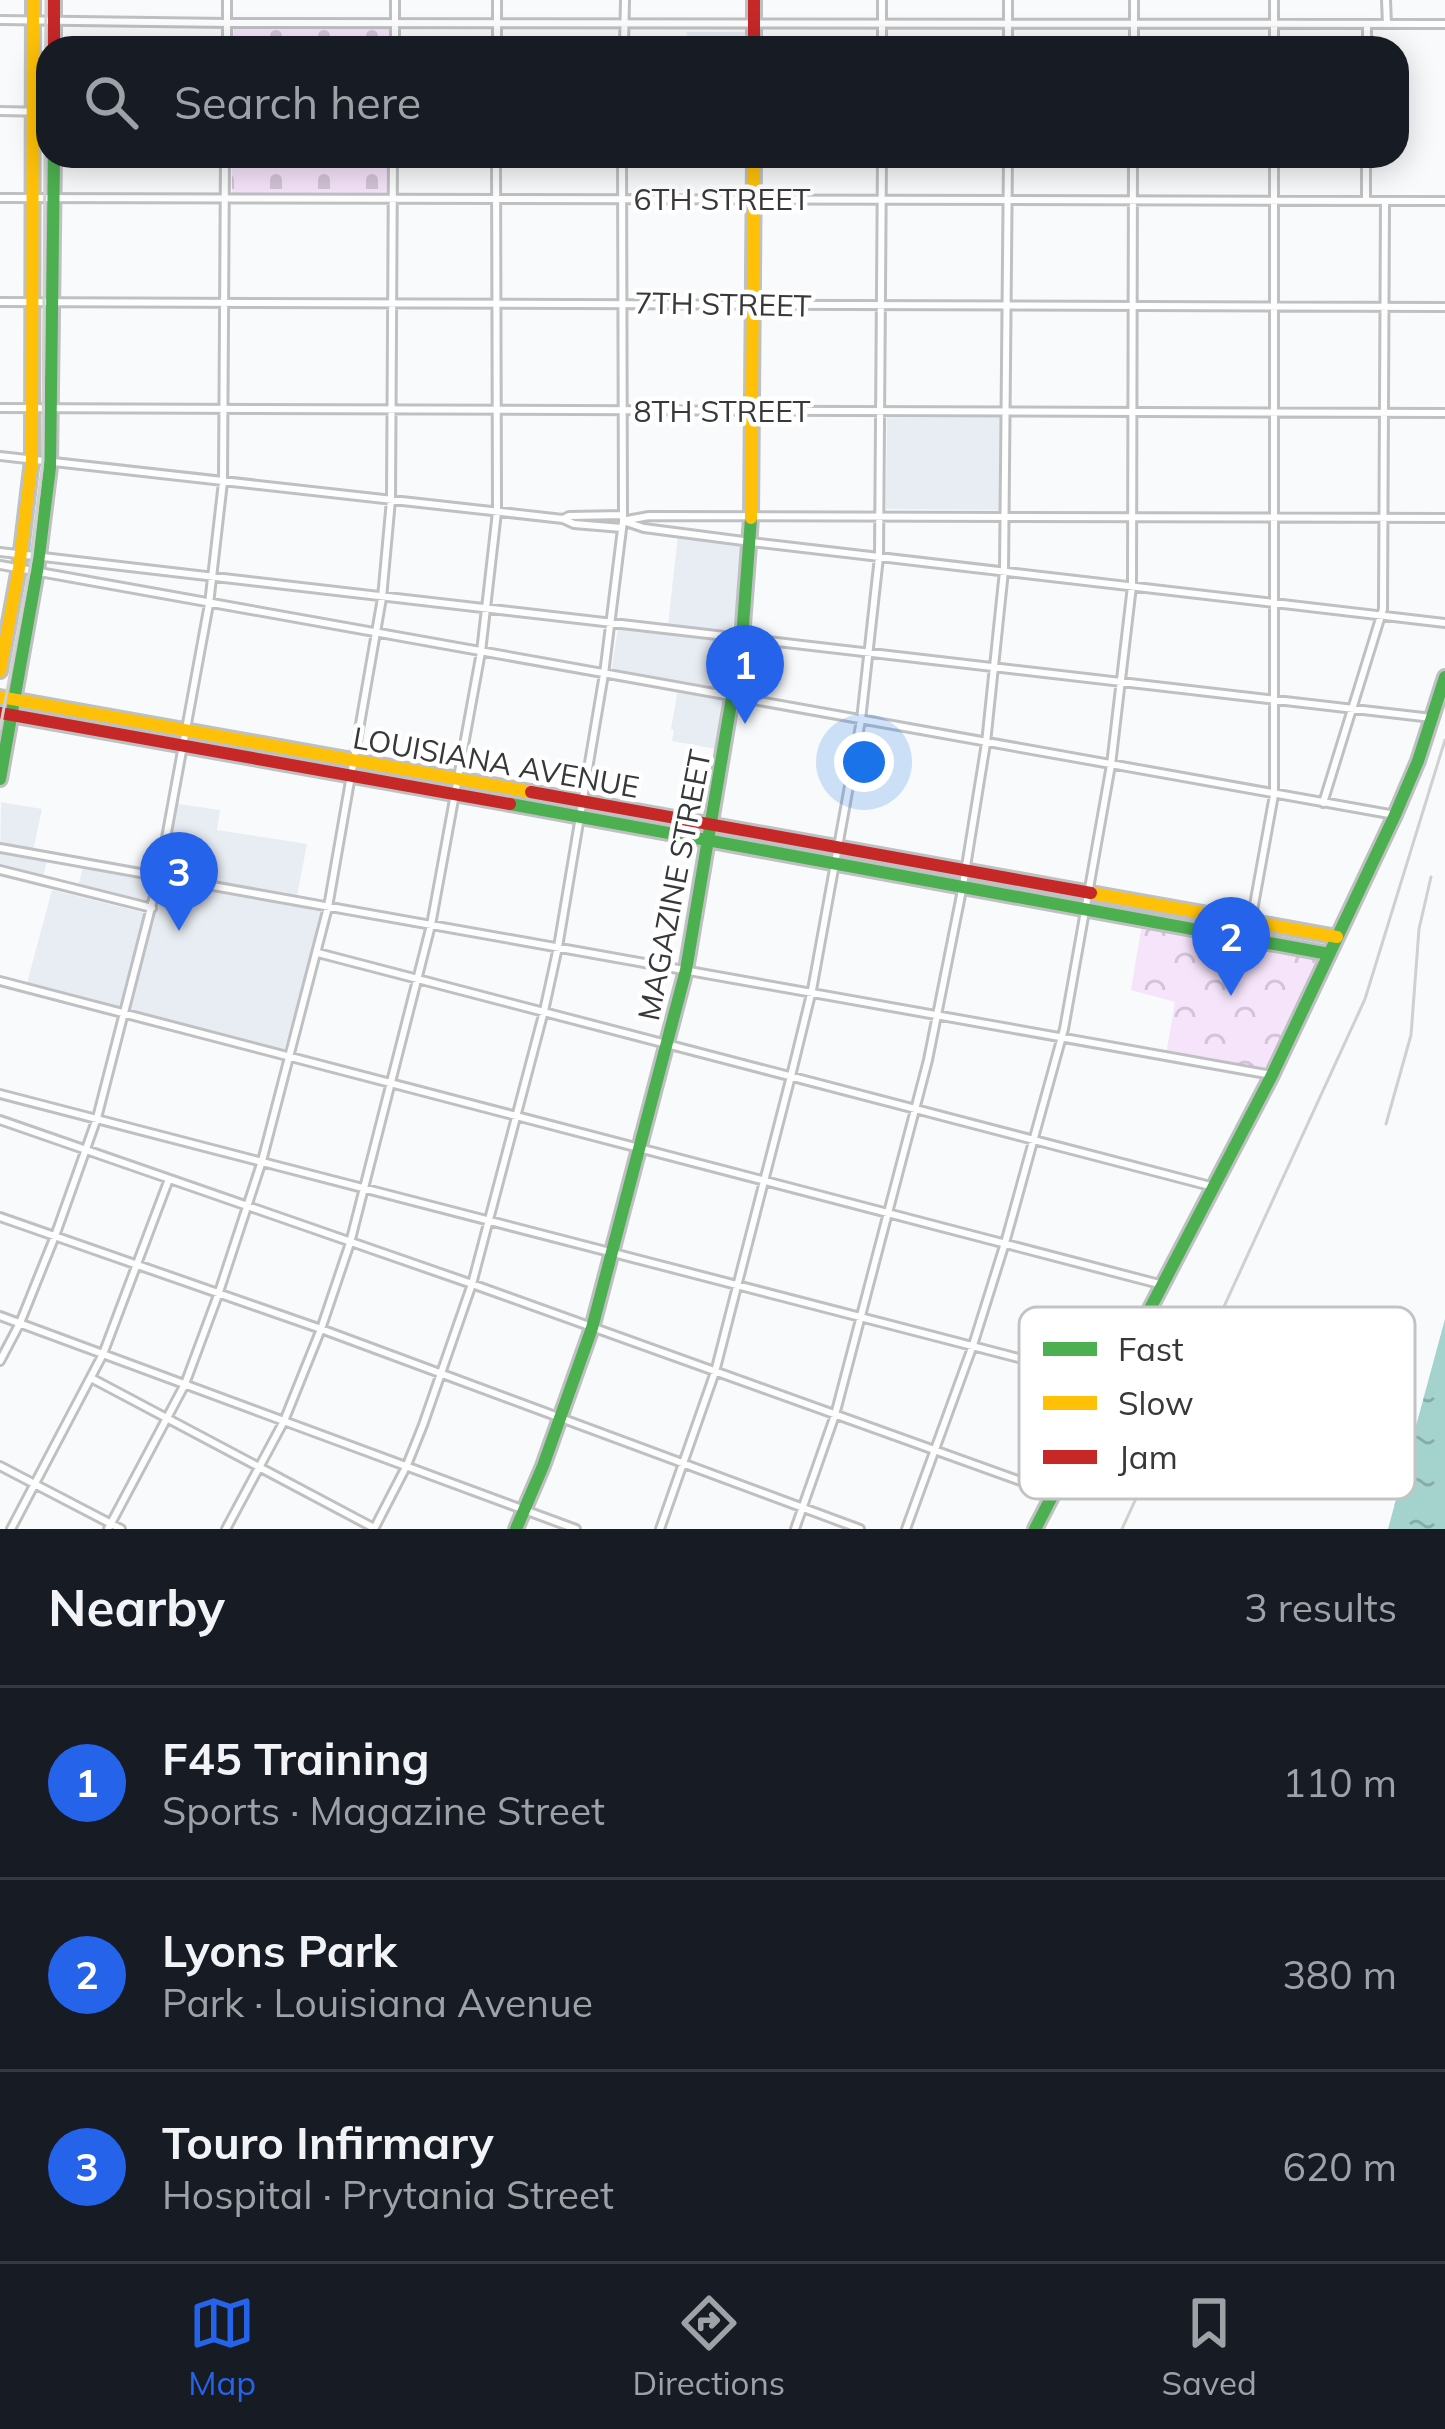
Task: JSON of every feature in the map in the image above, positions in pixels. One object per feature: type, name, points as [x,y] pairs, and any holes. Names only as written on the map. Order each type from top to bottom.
[{"type":"street","points":[[33,0],[36,59]]},
{"type":"street","points":[[54,0],[54,36]]},
{"type":"street","points":[[227,0],[227,36]]},
{"type":"street","points":[[395,0],[395,36]]},
{"type":"street","points":[[497,0],[497,36]]},
{"type":"street","points":[[624,36],[625,0]]},
{"type":"street","points":[[754,0],[754,36]]},
{"type":"street","points":[[882,0],[882,36]]},
{"type":"street","points":[[1008,0],[1008,36]]},
{"type":"street","points":[[1134,0],[1134,36]]},
{"type":"street","points":[[1274,0],[1274,36]]},
{"type":"street","points":[[1386,0],[1387,24]]},
{"type":"street","points":[[0,20],[1445,24]]},
{"type":"street","points":[[1367,24],[1367,36]]},
{"type":"street","points":[[0,111],[36,111]]},
{"type":"street","points":[[0,671],[32,460],[36,161]]},
{"type":"street","points":[[0,779],[7,699],[38,564],[51,461],[54,168]]},
{"type":"street","points":[[0,1361],[55,1237],[97,1118],[152,908],[185,739],[209,604],[223,482],[225,168]]},
{"type":"street","points":[[109,1526],[185,1384],[218,1295],[262,1161],[328,907],[382,598],[391,500],[393,168]]},
{"type":"street","points":[[226,1529],[284,1421],[321,1329],[350,1243],[431,925],[481,652],[497,512],[496,168]]},
{"type":"street","points":[[91,1378],[375,1529],[407,1465],[472,1284],[518,1115],[558,946],[583,802],[612,623],[622,521],[622,168]]},
{"type":"street","name":"MAGAZINE STREET","points":[[516,1529],[592,1328],[686,970],[712,824],[734,696],[751,542],[754,168]]},
{"type":"street","points":[[660,1529],[715,1372],[791,1076],[812,991],[861,720],[879,557],[882,168]]},
{"type":"street","points":[[795,1529],[835,1415],[916,1108],[938,1015],[986,743],[1004,572],[1008,168]]},
{"type":"street","points":[[906,1529],[973,1345],[1061,1037],[1111,765],[1132,586],[1133,168]]},
{"type":"street","points":[[1248,938],[1274,795],[1274,168]]},
{"type":"street","points":[[1366,168],[1366,201]]},
{"type":"street","name":"6TH STREET","points":[[0,198],[1445,201]]},
{"type":"street","points":[[1323,803],[1382,615],[1385,201]]},
{"type":"street","name":"7TH STREET","points":[[0,302],[1445,307]]},
{"type":"street","name":"8TH STREET","points":[[0,408],[1445,413]]},
{"type":"street","points":[[0,456],[563,519],[574,524],[649,516],[1445,518]]},
{"type":"street","points":[[563,519],[622,521],[751,542],[1445,623]]},
{"type":"street","points":[[0,552],[20,562]]},
{"type":"street","points":[[0,565],[20,562],[213,576],[1432,718]]},
{"type":"street","points":[[38,564],[209,604],[1395,815]]},
{"type":"street","points":[[1151,1307],[1272,1075],[1395,815],[1445,677]]},
{"type":"street","name":"LOUISIANA AVENUE","points":[[7,699],[92,714],[185,739]]},
{"type":"street","name":"LOUISIANA AVENUE","points":[[6,714],[185,739],[456,787],[583,802],[712,824],[773,843],[964,878],[1337,938]]},
{"type":"street","points":[[89,729],[92,714]]},
{"type":"street","name":"LOUISIANA AVENUE","points":[[456,787],[580,817],[709,840],[773,843]]},
{"type":"street","points":[[0,848],[1272,1075]]},
{"type":"street","points":[[0,870],[152,908]]},
{"type":"street","name":"LOUISIANA AVENUE","points":[[1087,900],[1329,954]]},
{"type":"street","points":[[317,953],[1214,1187]]},
{"type":"street","points":[[0,981],[1163,1285]]},
{"type":"street","points":[[0,1094],[1019,1357]]},
{"type":"street","points":[[0,1120],[1019,1480]]},
{"type":"street","points":[[11,1529],[103,1354],[169,1179]]},
{"type":"street","points":[[0,1217],[321,1329],[860,1529]]},
{"type":"street","points":[[0,1316],[576,1529]]},
{"type":"street","points":[[0,1466],[121,1529]]},
{"type":"street","points":[[1035,1529],[1051,1499]]},
{"type":"shaded area","points":[[687,32],[746,32],[746,36],[687,36]]},
{"type":"shaded area","points":[[1000,417],[999,510],[886,509],[887,418]]},
{"type":"shaded area","points":[[678,535],[745,543],[716,749],[672,741],[679,683],[611,673],[618,628],[667,634]]},
{"type":"shaded area","points":[[1,802],[42,809],[32,856],[47,860],[43,878],[0,868]]},
{"type":"shaded area","points":[[178,804],[220,810],[217,830],[307,844],[295,906],[321,911],[283,1053],[27,983],[52,890],[153,915]]},
{"type":"shaded area","points":[[83,867],[152,881],[146,904],[78,887]]},
{"type":"green space","points":[[234,27],[390,28],[390,36],[234,36]]},
{"type":"green space","points":[[232,168],[387,168],[387,194],[232,193]]},
{"type":"green space","points":[[1143,918],[1329,954],[1272,1075],[1166,1055],[1175,1002],[1131,990]]},
{"type":"water","points":[[1445,1319],[1445,1529],[1388,1529],[1396,1499],[1415,1499],[1415,1430]]},
{"type":"tram line","points":[[46,0],[46,36]]},
{"type":"tram line","points":[[0,729],[32,557],[43,460],[45,168]]},
{"type":"railway","points":[[1224,1307],[1365,999],[1445,740]]},
{"type":"railway","points":[[1386,1124],[1411,1035],[1419,929],[1431,877]]},
{"type":"railway","points":[[1122,1529],[1136,1499]]},
{"type":"traffic: fast","points":[[0,779],[37,571],[50,467],[54,168]]},
{"type":"traffic: fast","points":[[516,1529],[592,1328],[686,970],[742,638],[751,518]]},
{"type":"traffic: fast","points":[[1151,1307],[1272,1075],[1395,815],[1445,677]]},
{"type":"traffic: fast","points":[[510,804],[1329,954]]},
{"type":"traffic: fast","points":[[1035,1529],[1051,1499]]},
{"type":"traffic: slow","points":[[0,671],[32,460],[33,0]]},
{"type":"traffic: slow","points":[[751,518],[754,168]]},
{"type":"traffic: slow","points":[[0,697],[531,792]]},
{"type":"traffic: slow","points":[[1091,893],[1337,937]]},
{"type":"traffic: jam","points":[[54,0],[54,36]]},
{"type":"traffic: jam","points":[[754,0],[754,36]]},
{"type":"traffic: jam","points":[[0,713],[510,804]]},
{"type":"traffic: jam","points":[[531,792],[1091,893]]},
{"type":"place","name":"F45 Training","points":[[745,724]]},
{"type":"place","name":"Touro Infirmary","points":[[179,931]]},
{"type":"place","name":"Lyons Park","points":[[1231,996]]}]
